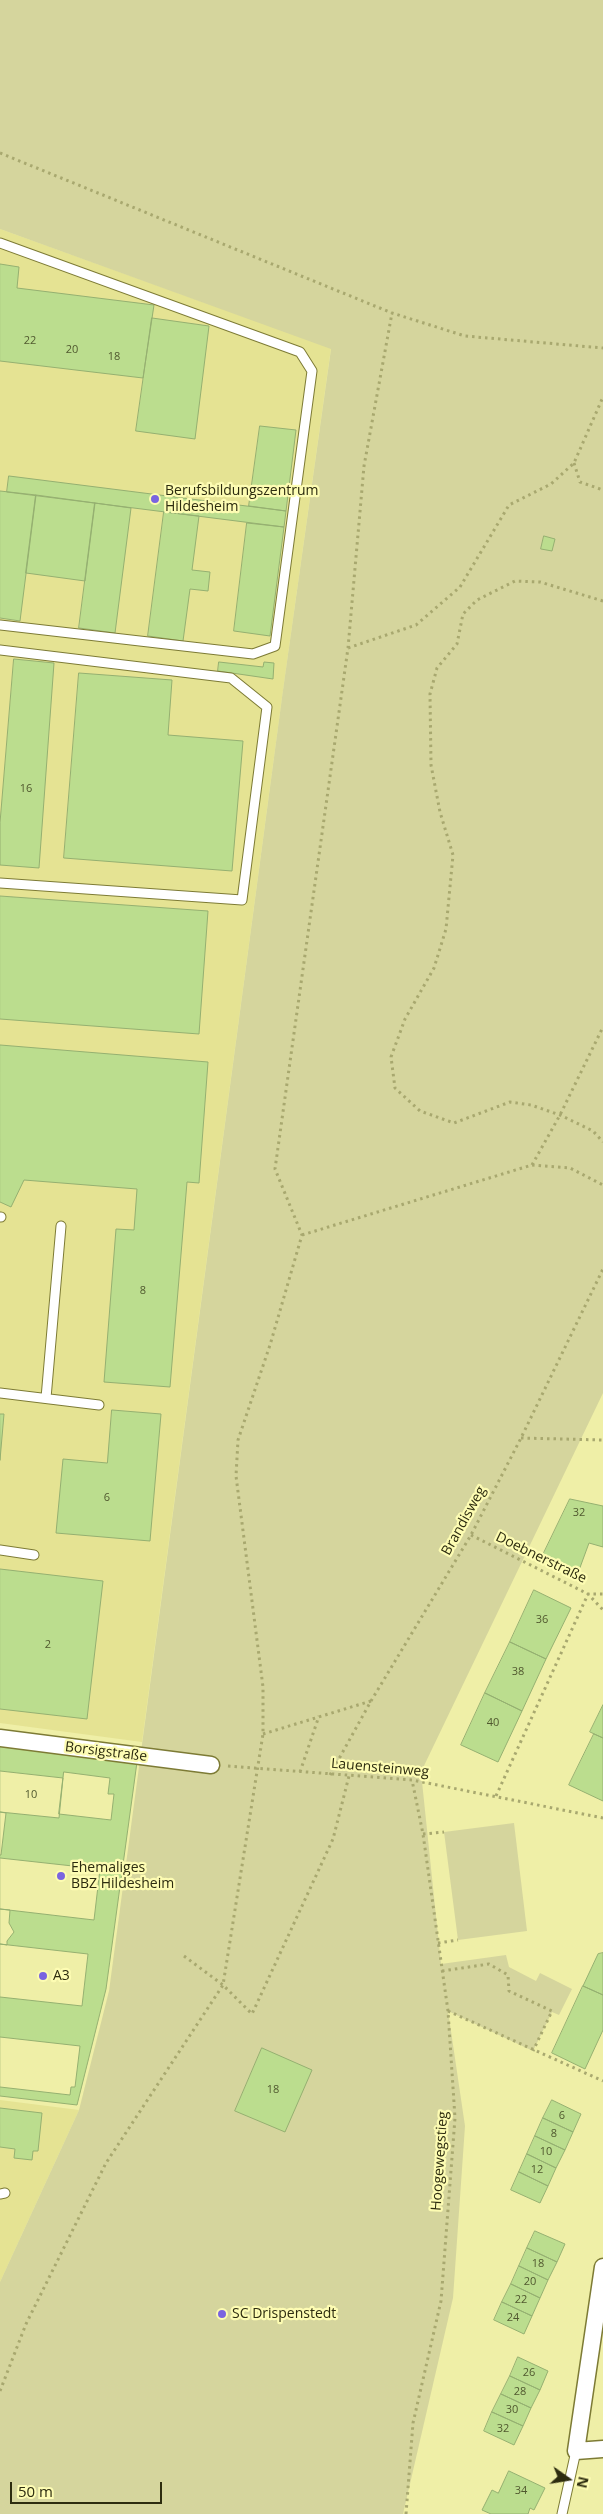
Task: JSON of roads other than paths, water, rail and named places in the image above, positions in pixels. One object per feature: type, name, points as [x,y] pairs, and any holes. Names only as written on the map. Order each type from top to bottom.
[{"type":"street","name":"Borsigstraße","points":[[0,1738],[212,1765]]},
{"type":"street","points":[[603,2267],[576,2451],[603,2449]]},
{"type":"lane","points":[[0,243],[300,352],[312,371],[275,646],[253,654],[0,625]]},
{"type":"lane","points":[[0,650],[231,678],[267,707],[242,900],[0,883]]},
{"type":"lane","points":[[46,1398],[60,1226]]},
{"type":"lane","points":[[0,1393],[99,1405]]},
{"type":"lane","points":[[0,1550],[34,1555]]},
{"type":"lane","points":[[562,2514],[576,2451]]},
{"type":"place","name":"Berufsbildungszentrum Hildesheim","points":[[155,499]]},
{"type":"place","name":"Ehemaliges BBZ Hildesheim","points":[[61,1876]]},
{"type":"place","name":"A3","points":[[43,1976]]},
{"type":"place","name":"SC Drispenstedt","points":[[222,2314]]}]
